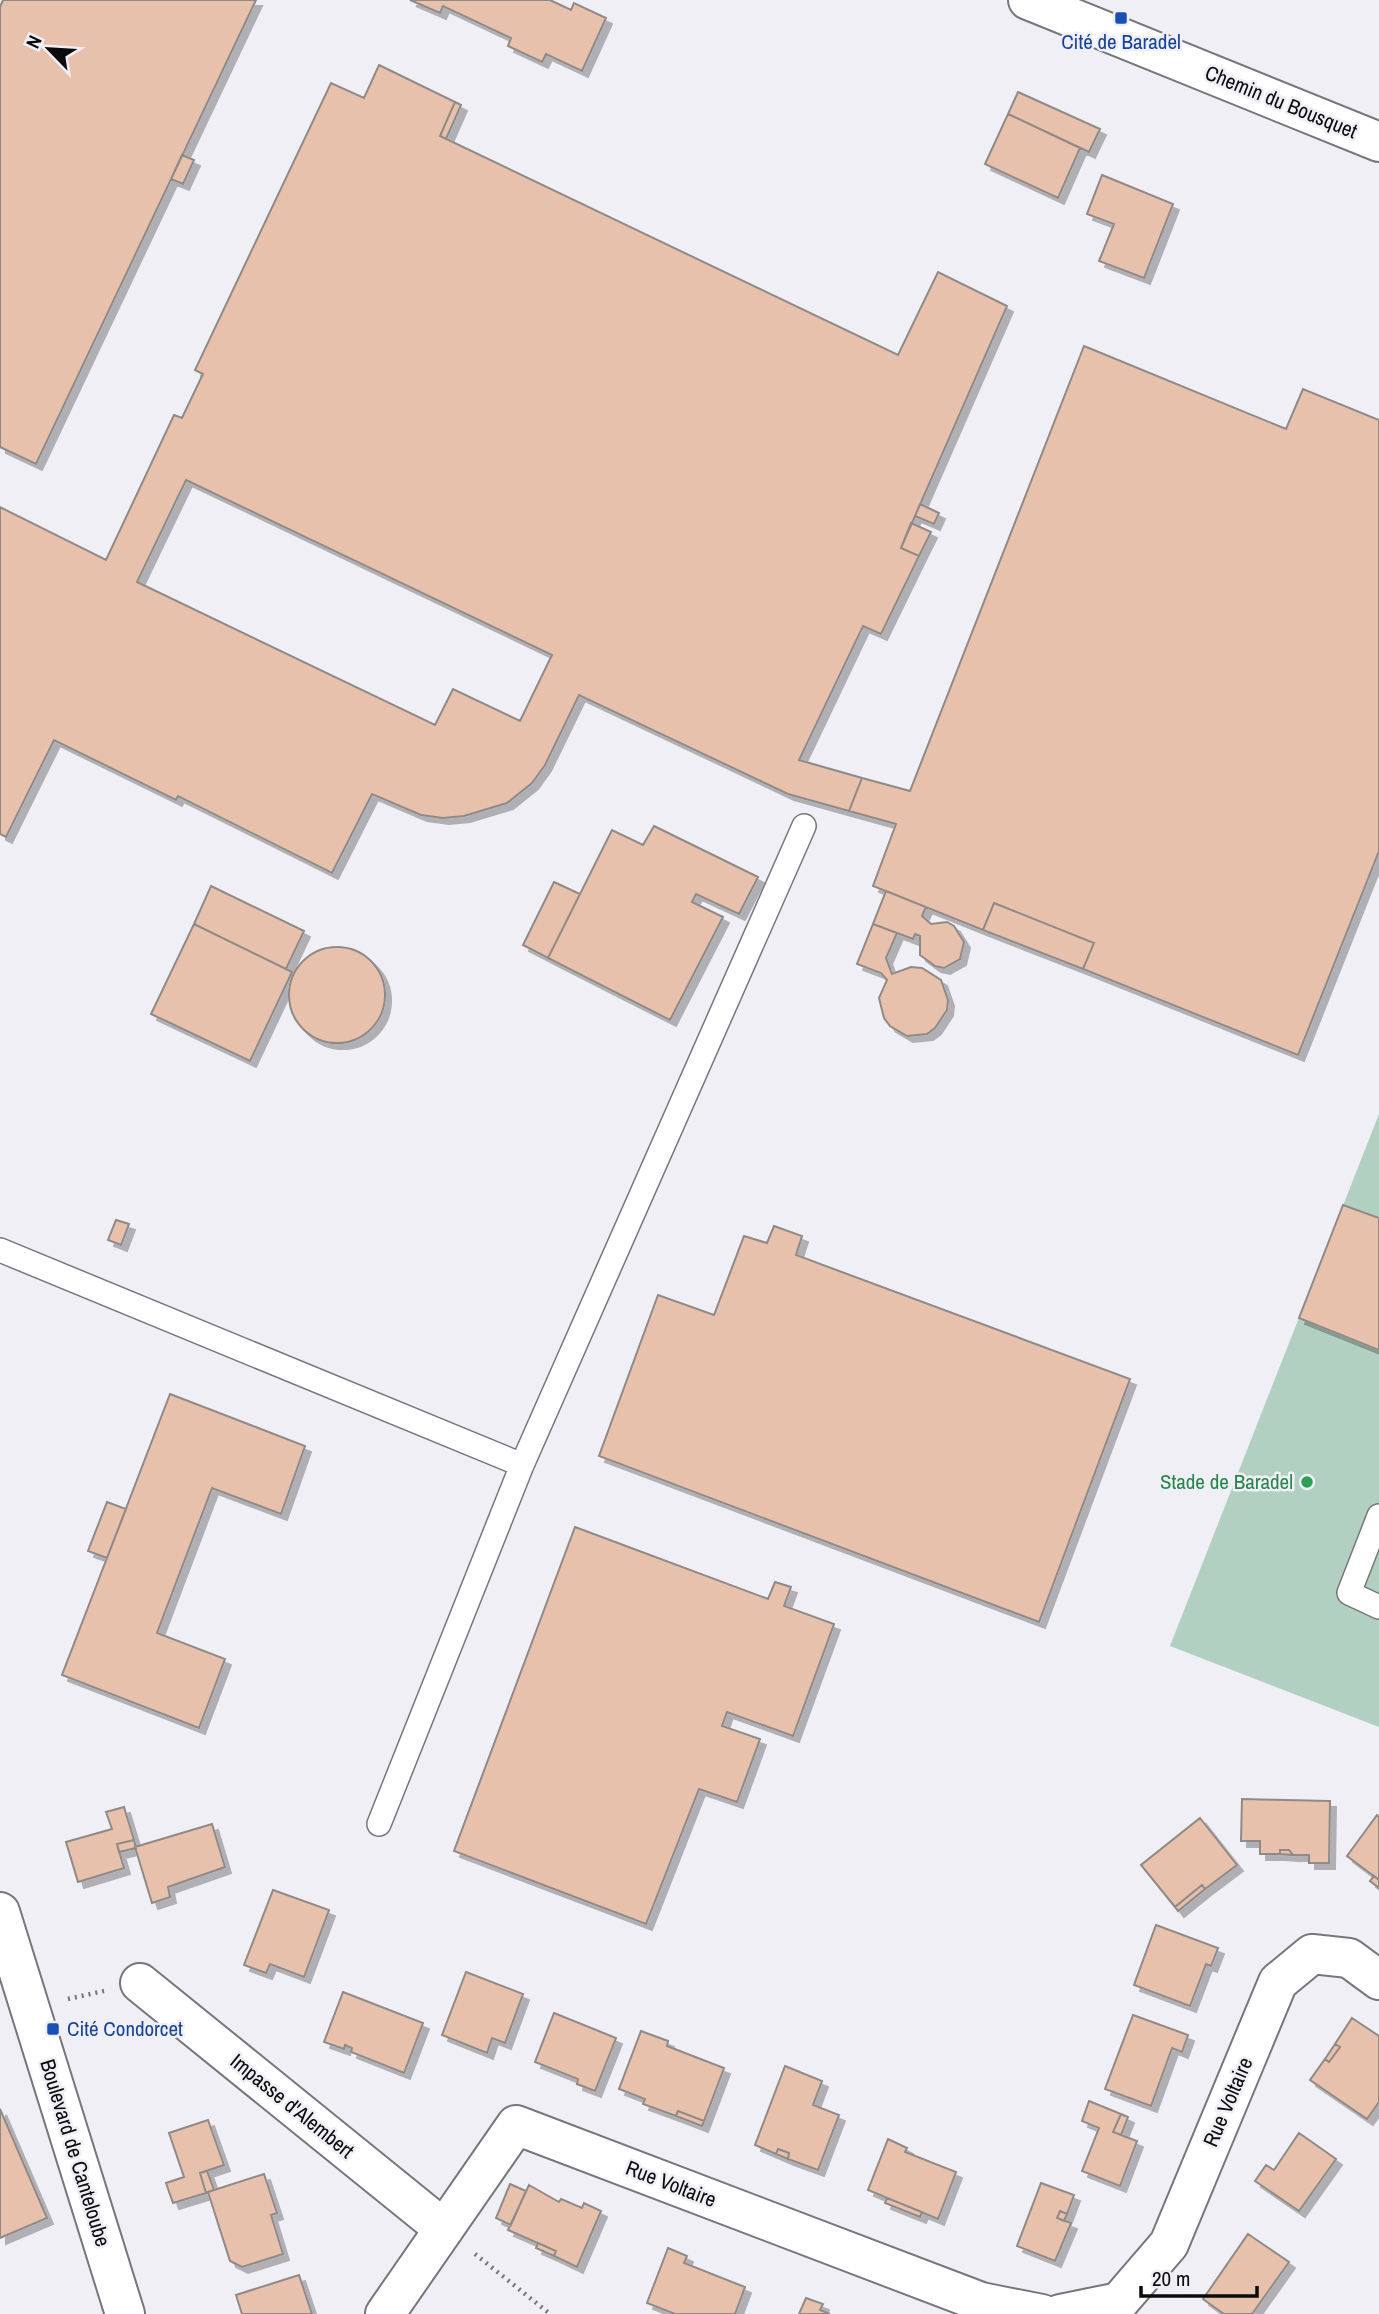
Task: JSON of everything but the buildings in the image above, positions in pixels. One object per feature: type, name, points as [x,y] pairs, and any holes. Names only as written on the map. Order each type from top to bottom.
[{"type":"street","name":"Chemin du Bousquet","points":[[1028,0],[1379,142]]},
{"type":"street","name":"Boulevard de Canteloube","points":[[0,1912],[125,2314]]},
{"type":"street","name":"Rue Voltaire","points":[[1060,2314],[1119,2302],[1169,2244],[1278,1982],[1312,1954],[1349,1958],[1379,1980]]},
{"type":"street","name":"Impasse d'Alembert","points":[[140,1983],[444,2229]]},
{"type":"street","name":"Rue Voltaire","points":[[386,2314],[516,2125],[981,2302],[1042,2314]]},
{"type":"lane","points":[[379,1824],[523,1465],[804,826]]},
{"type":"lane","points":[[0,1250],[523,1465]]},
{"type":"lane","points":[[1379,1516],[1349,1593],[1379,1607]]},
{"type":"path","points":[[30,2008],[140,1983]]},
{"type":"path","points":[[444,2229],[550,2314]]},
{"type":"green space","name":"Stade de Baradel","points":[[1379,1114],[1379,1727],[1170,1646]]},
{"type":"place","name":"Cité de Baradel","points":[[1121,18]]},
{"type":"place","name":"Stade de Baradel","points":[[1307,1482]]},
{"type":"place","name":"Cité Condorcet","points":[[53,2029]]}]
